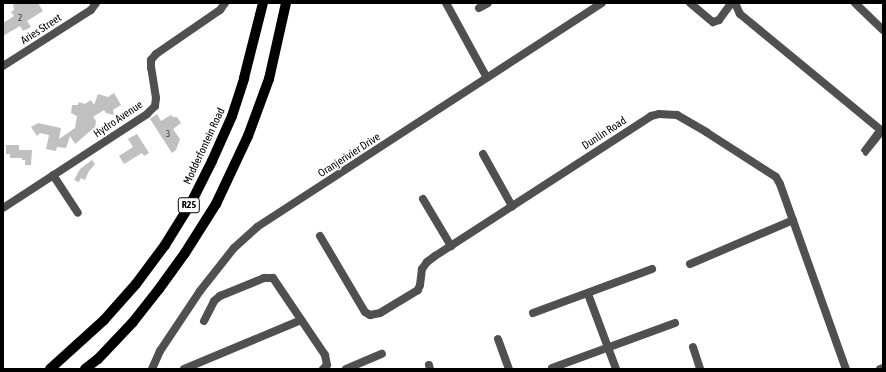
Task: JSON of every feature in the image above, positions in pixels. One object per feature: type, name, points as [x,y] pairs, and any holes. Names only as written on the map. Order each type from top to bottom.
[{"type":"main road","name":"Modderfontein Road","points":[[50,369],[104,320],[136,284],[165,245],[191,203],[232,116],[244,78],[262,3]]},
{"type":"main road","name":"R25","points":[[85,369],[98,359],[133,322],[185,253],[216,204],[248,136],[269,79],[286,3]]},
{"type":"street","name":"Aries Street","points":[[3,66],[91,10],[96,3]]},
{"type":"street","name":"Hydro Avenue","points":[[3,208],[147,114],[155,106],[156,98],[151,60],[156,54],[220,10],[226,3]]},
{"type":"street","points":[[446,3],[487,78]]},
{"type":"street","points":[[479,8],[488,3]]},
{"type":"street","points":[[690,3],[713,22],[719,20],[732,4],[740,14],[882,131]]},
{"type":"street","points":[[856,3],[883,30]]},
{"type":"street","name":"Oranjerivier Drive","points":[[152,369],[160,351],[200,291],[220,265],[244,238],[258,227],[600,4]]},
{"type":"street","name":"Dunlin Road","points":[[320,236],[362,308],[370,315],[380,313],[418,290],[422,270],[427,262],[651,116],[669,114],[677,115],[768,170],[780,184],[846,369]]},
{"type":"street","points":[[483,154],[512,206]]},
{"type":"street","points":[[53,175],[78,213]]},
{"type":"street","points":[[423,199],[451,246]]},
{"type":"street","points":[[690,264],[793,220]]},
{"type":"street","points":[[533,313],[588,294],[652,269]]},
{"type":"street","points":[[204,321],[214,301],[220,296],[269,277],[275,280],[325,355],[327,365],[324,369]]},
{"type":"street","points":[[588,294],[616,369]]},
{"type":"street","points":[[184,369],[301,320]]},
{"type":"street","points":[[552,368],[675,323]]},
{"type":"street","points":[[498,339],[509,369]]},
{"type":"street","points":[[693,348],[700,369]]},
{"type":"street","points":[[346,369],[382,354]]},
{"type":"lane","points":[[864,151],[882,131]]},
{"type":"building","points":[[13,3],[38,3],[43,11],[27,21],[31,27],[23,31],[20,26],[3,36],[3,23],[14,16],[11,12],[14,10]]},
{"type":"building","points":[[114,93],[121,105],[113,110],[114,115],[106,113],[104,110],[93,117],[96,121],[95,127],[75,144],[70,136],[66,148],[57,147],[56,151],[46,149],[49,135],[40,133],[37,136],[31,127],[38,123],[61,128],[59,139],[75,128],[77,116],[71,113],[72,105],[78,105],[79,102],[85,104],[91,100],[94,105],[98,94],[108,97]]},
{"type":"building","points":[[157,114],[161,121],[171,115],[173,117],[177,117],[181,123],[173,129],[180,139],[176,150],[172,153],[150,119]]},
{"type":"building","points":[[137,134],[149,153],[144,156],[142,153],[124,164],[119,156],[133,147],[128,139]]},
{"type":"building","points":[[6,145],[19,145],[19,150],[32,150],[31,165],[25,165],[25,160],[22,160],[22,158],[10,158],[10,154],[6,154]]},
{"type":"building","points":[[92,160],[95,164],[89,171],[85,180],[81,178],[79,182],[74,180],[80,169]]}]
